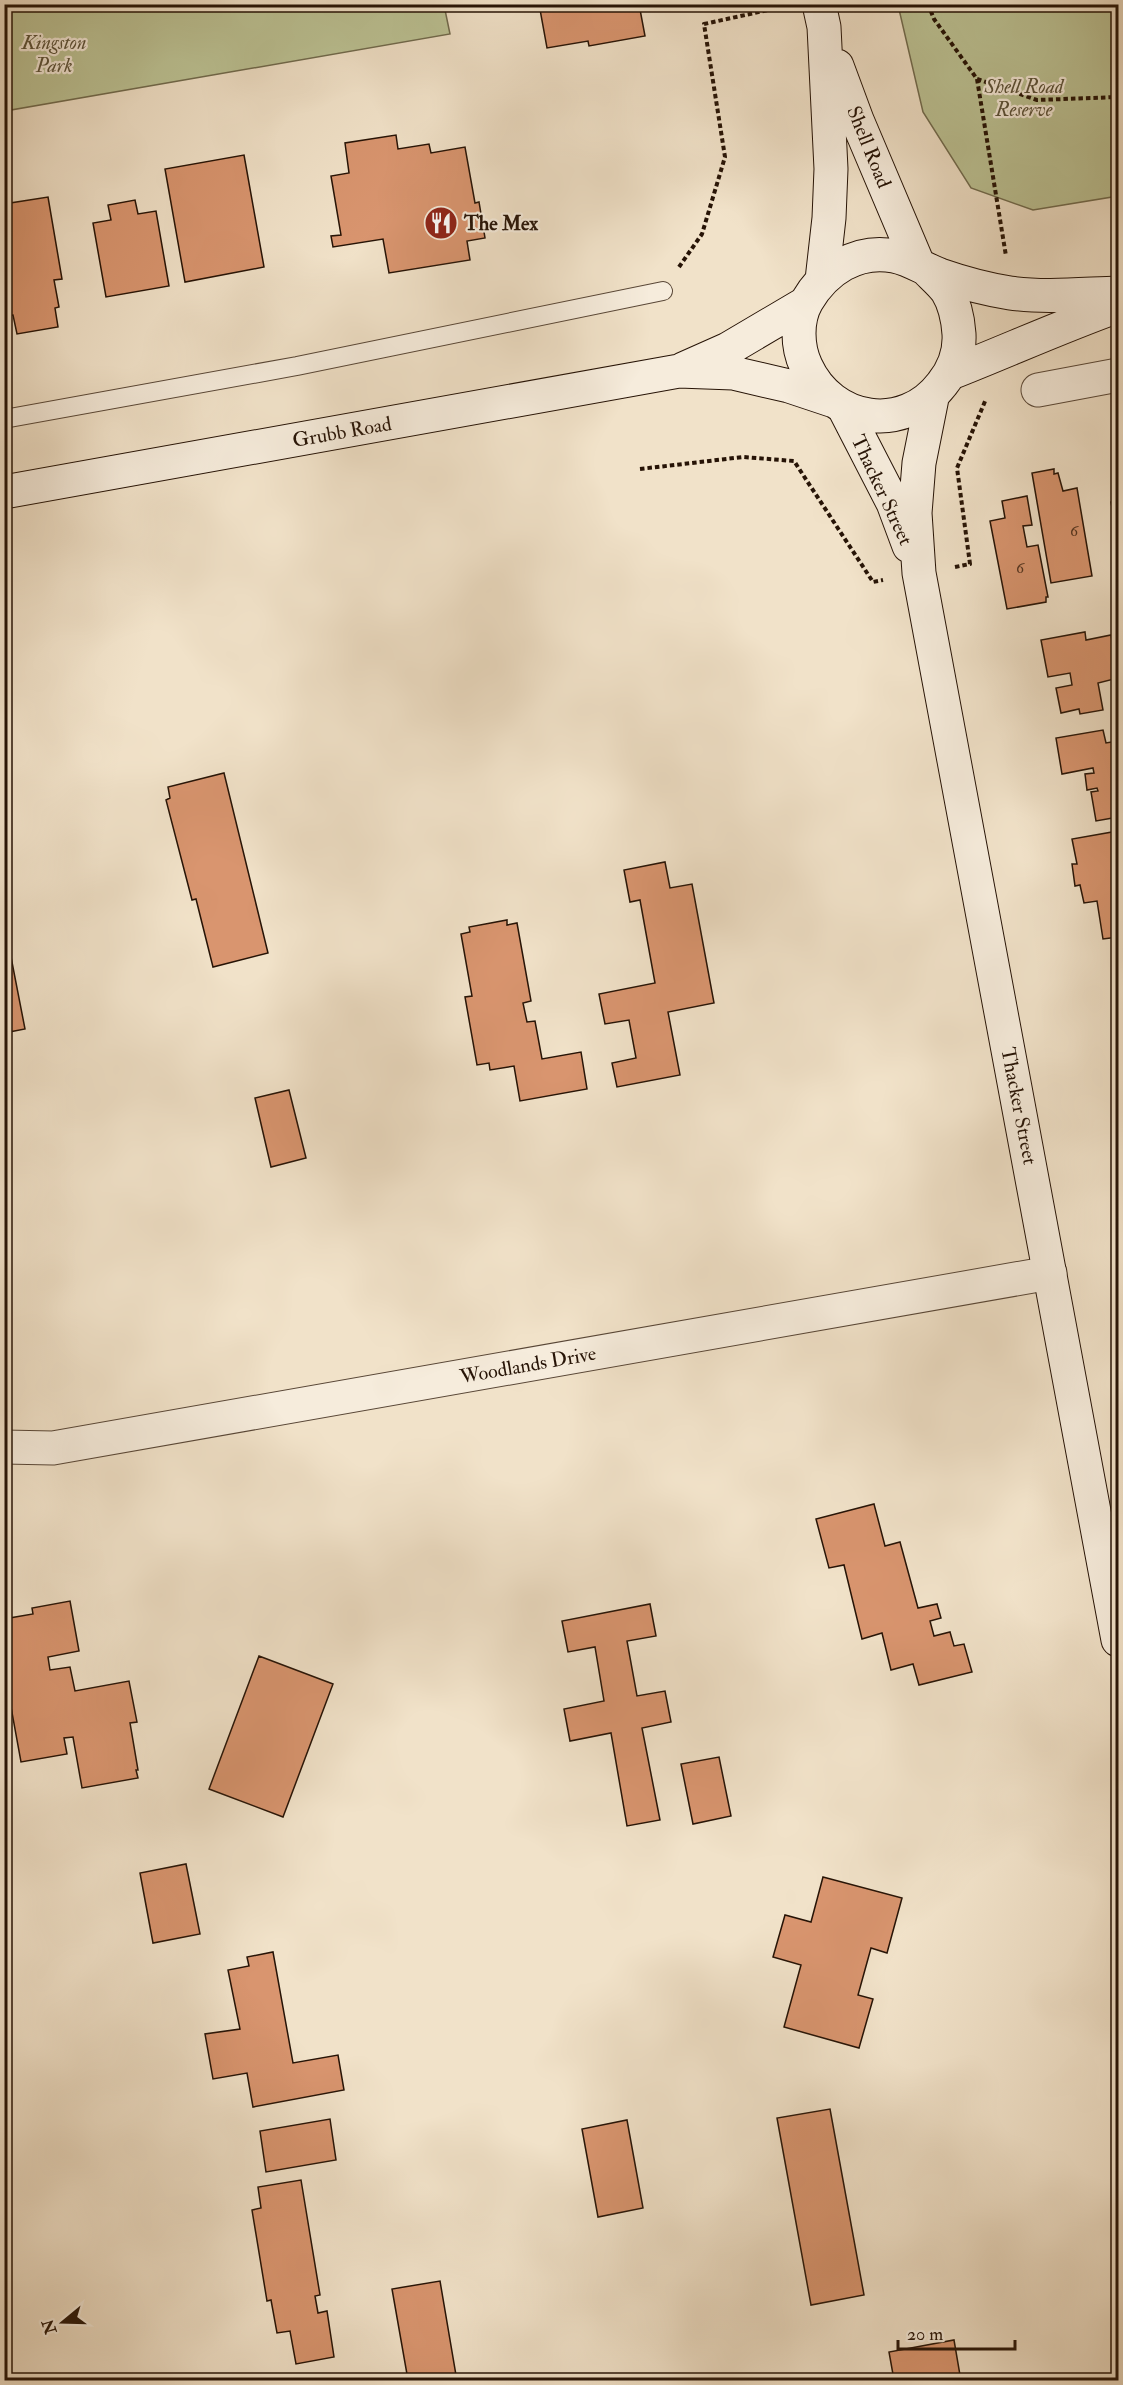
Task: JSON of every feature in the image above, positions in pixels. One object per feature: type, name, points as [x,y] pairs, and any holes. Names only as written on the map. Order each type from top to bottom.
[{"type":"street","name":"Shell Road","points":[[822,16],[857,120],[923,268]]},
{"type":"street","name":"Shell Road","points":[[814,291],[829,218],[831,169],[822,16]]},
{"type":"street","points":[[1119,293],[1013,293],[970,285],[893,256],[867,256],[842,264],[814,291],[799,329],[802,356],[813,380],[838,404],[866,415],[889,416],[912,410],[941,385],[1023,345],[1073,322],[1119,306]]},
{"type":"street","points":[[923,268],[947,292],[958,318],[960,346],[941,385]]},
{"type":"street","name":"Grubb Road","points":[[679,371],[728,349],[814,291]]},
{"type":"street","name":"Grubb Road","points":[[4,492],[679,371],[733,373],[789,386],[838,404]]},
{"type":"street","points":[[1038,390],[1119,375]]},
{"type":"street","name":"Thacker Street","points":[[941,385],[919,463],[915,513],[919,573],[1119,1640]]},
{"type":"street","name":"Thacker Street","points":[[838,404],[892,503],[919,573]]},
{"type":"street","name":"Woodlands Drive","points":[[4,1447],[53,1448],[1050,1273]]},
{"type":"lane","points":[[4,419],[297,366],[663,291]]},
{"type":"path","points":[[928,4],[934,19],[977,79],[1013,293]]},
{"type":"path","points":[[663,291],[702,234],[725,157],[704,24],[783,7]]},
{"type":"path","points":[[977,79],[1037,100],[1119,97]]},
{"type":"green space","name":"Kingston Park","points":[[5,4],[444,5],[450,34],[5,111]]},
{"type":"green space","name":"Shell Road Reserve","points":[[898,5],[1118,5],[1118,196],[1033,210],[971,188],[923,112]]},
{"type":"building","points":[[539,4],[639,4],[645,36],[589,46],[588,41],[547,48]]},
{"type":"building","points":[[396,135],[398,149],[429,144],[431,153],[465,147],[475,203],[479,202],[485,238],[467,241],[470,260],[389,273],[383,239],[333,247],[331,236],[341,235],[331,176],[349,173],[345,143]]},
{"type":"building","points":[[244,155],[264,267],[185,282],[165,169]]},
{"type":"building","points":[[48,197],[62,279],[54,280],[59,307],[55,308],[58,327],[17,334],[13,315],[4,316],[4,204]]},
{"type":"building","points":[[135,200],[138,214],[156,211],[169,286],[106,297],[93,223],[111,220],[108,205]]},
{"type":"building","points":[[1054,469],[1054,474],[1058,473],[1063,491],[1077,488],[1092,576],[1051,583],[1032,473]]},
{"type":"building","points":[[1027,496],[1032,525],[1023,526],[1027,547],[1038,545],[1048,597],[1046,597],[1046,602],[1007,609],[990,521],[1005,518],[1002,501]]},
{"type":"building","points":[[1118,500],[1118,541],[1111,502]]},
{"type":"building","points":[[1085,632],[1086,640],[1111,635],[1114,651],[1118,651],[1118,678],[1098,683],[1103,710],[1080,714],[1079,709],[1061,713],[1056,688],[1072,685],[1070,673],[1048,677],[1041,640]]},
{"type":"building","points":[[1103,730],[1106,743],[1118,741],[1118,817],[1096,821],[1091,792],[1098,791],[1097,788],[1087,790],[1085,774],[1094,773],[1093,768],[1062,774],[1056,738]]},
{"type":"building","points":[[224,773],[268,953],[213,967],[196,899],[192,900],[166,800],[170,798],[168,787]]},
{"type":"building","points":[[1118,831],[1118,937],[1103,939],[1097,901],[1084,903],[1080,885],[1075,886],[1072,864],[1077,864],[1072,839]]},
{"type":"building","points":[[665,862],[670,888],[692,884],[714,1003],[668,1012],[680,1075],[617,1087],[612,1063],[636,1058],[629,1020],[605,1024],[599,994],[655,983],[640,900],[630,902],[624,870]]},
{"type":"building","points":[[507,920],[507,925],[517,923],[531,1001],[523,1003],[527,1022],[535,1021],[542,1059],[581,1052],[587,1089],[520,1101],[514,1066],[490,1070],[489,1063],[477,1065],[465,997],[472,996],[461,934],[470,932],[469,927]]},
{"type":"building","points":[[4,921],[25,1029],[4,1033]]},
{"type":"building","points":[[289,1090],[306,1158],[271,1167],[255,1098]]},
{"type":"building","points":[[874,1504],[885,1546],[900,1542],[918,1608],[937,1604],[941,1618],[930,1621],[934,1636],[950,1632],[954,1646],[964,1644],[972,1672],[919,1685],[913,1664],[891,1670],[882,1633],[862,1639],[844,1565],[829,1568],[816,1519]]},
{"type":"building","points":[[70,1601],[79,1651],[48,1657],[50,1670],[70,1667],[75,1691],[129,1681],[137,1722],[130,1723],[138,1778],[82,1788],[73,1737],[64,1738],[67,1754],[21,1762],[11,1707],[4,1708],[4,1619],[33,1614],[32,1608]]},
{"type":"building","points":[[650,1604],[656,1636],[627,1641],[637,1696],[665,1691],[671,1722],[642,1728],[660,1820],[627,1826],[611,1733],[570,1741],[564,1709],[604,1701],[595,1647],[568,1652],[562,1621]]},
{"type":"building","points":[[259,1656],[333,1684],[283,1817],[209,1789]]},
{"type":"building","points":[[719,1757],[731,1816],[693,1824],[681,1764]]},
{"type":"building","points":[[186,1864],[200,1934],[153,1943],[140,1873]]},
{"type":"building","points":[[823,1877],[902,1898],[887,1953],[871,1948],[858,1995],[873,1999],[859,2048],[784,2027],[801,1965],[773,1957],[785,1915],[811,1922]]},
{"type":"building","points":[[273,1952],[293,2063],[338,2055],[344,2090],[253,2107],[247,2073],[213,2079],[205,2034],[240,2029],[228,1970],[249,1966],[247,1957]]},
{"type":"building","points":[[830,2109],[864,2295],[811,2305],[777,2118]]},
{"type":"building","points":[[330,2119],[336,2160],[266,2172],[260,2131]]},
{"type":"building","points":[[627,2120],[643,2208],[598,2217],[582,2129]]},
{"type":"building","points":[[301,2180],[320,2295],[315,2296],[318,2313],[327,2311],[334,2357],[296,2364],[290,2331],[277,2333],[271,2300],[267,2301],[252,2210],[261,2208],[258,2187]]},
{"type":"building","points":[[440,2281],[456,2375],[408,2380],[392,2289]]},
{"type":"building","points":[[954,2340],[960,2375],[952,2376],[953,2380],[894,2380],[889,2352]]},
{"type":"place","name":"The Mex","points":[[441,223]]}]
